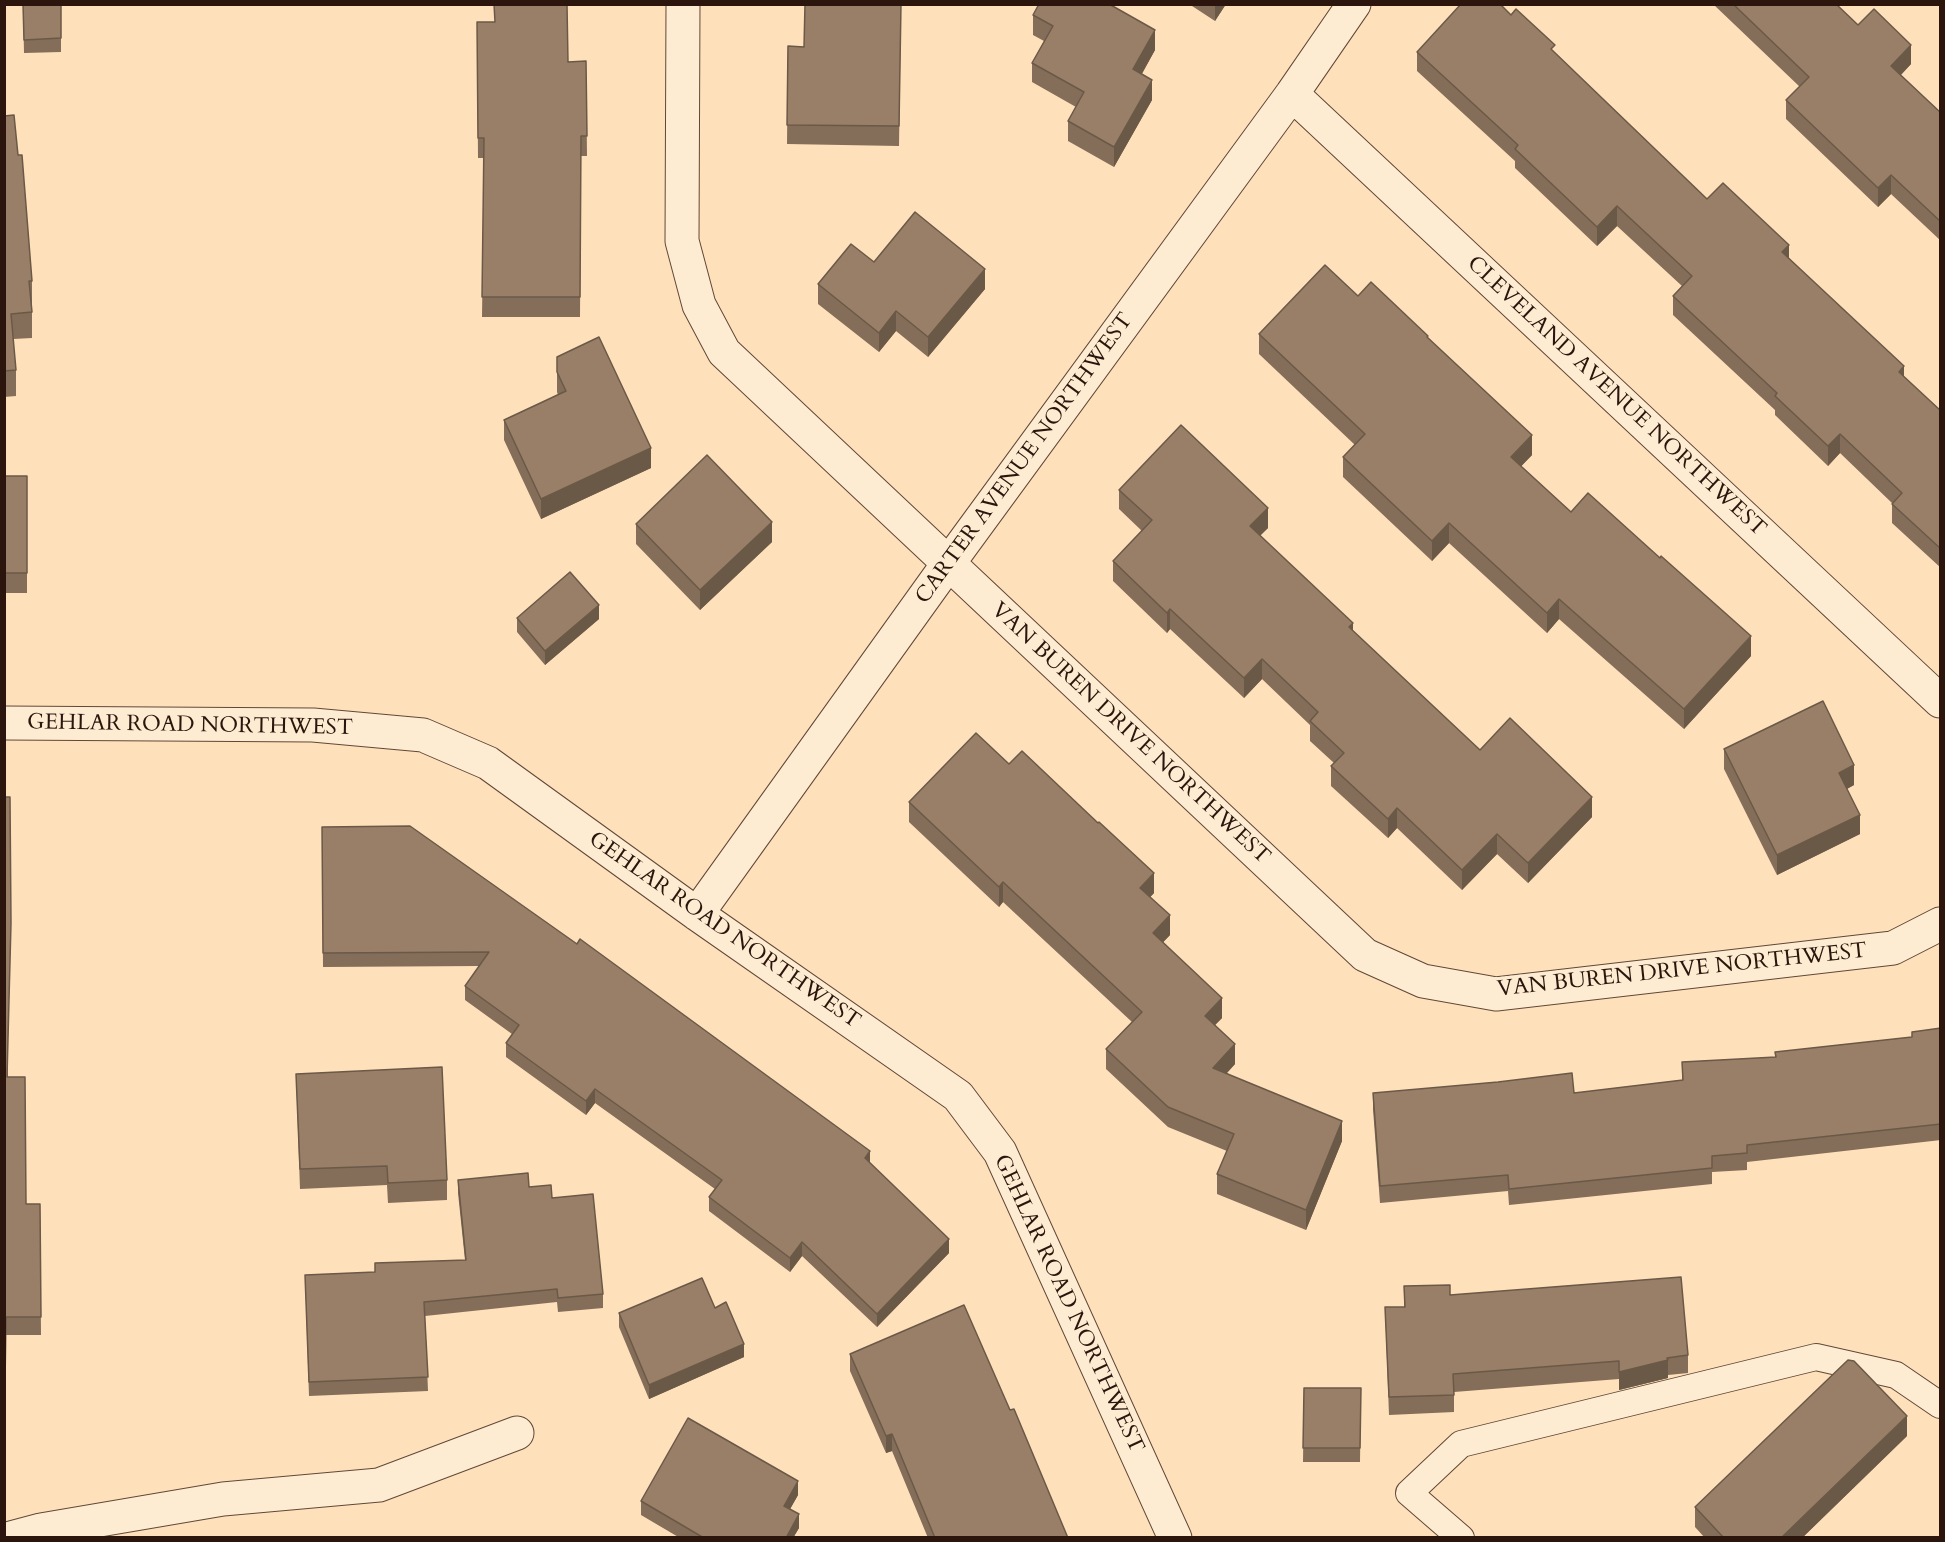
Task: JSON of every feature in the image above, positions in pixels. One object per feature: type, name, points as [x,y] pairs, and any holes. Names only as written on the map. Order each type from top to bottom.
[{"type":"street","name":"VAN BUREN DRIVE NORTHWEST","points":[[683,4],[682,241],[699,305],[724,352],[1365,955],[1423,981],[1496,994],[1893,948],[1941,924]]},
{"type":"street","name":"CARTER AVENUE NORTHWEST","points":[[697,914],[948,564],[1292,94],[1354,4]]},
{"type":"street","name":"CLEVELAND AVENUE NORTHWEST","points":[[1292,94],[1941,701]]},
{"type":"street","name":"GEHLAR ROAD NORTHWEST","points":[[4,723],[313,725],[423,735],[488,763],[697,914],[958,1096],[1000,1152],[1175,1538]]},
{"type":"street","points":[[11,1538],[41,1530],[223,1499],[379,1485],[517,1433]]},
{"type":"lane","points":[[1461,1538],[1409,1493],[1461,1444],[1816,1357],[1896,1375],[1941,1405]]},
{"type":"building","points":[[23,4],[61,4],[61,38],[24,40]]},
{"type":"building","points":[[494,4],[567,4],[568,62],[586,61],[587,136],[581,136],[580,297],[482,297],[484,138],[478,138],[477,22],[495,22]]},
{"type":"building","points":[[805,4],[901,4],[899,126],[787,125],[788,46],[804,47]]},
{"type":"building","points":[[1039,4],[1109,4],[1155,30],[1133,69],[1152,80],[1114,147],[1068,121],[1084,92],[1032,63],[1053,26],[1033,15]]},
{"type":"building","points":[[1461,4],[1500,4],[1511,15],[1516,9],[1555,45],[1551,49],[1707,199],[1723,183],[1789,245],[1782,252],[1904,366],[1899,372],[1941,411],[1941,549],[1892,504],[1902,493],[1840,434],[1828,446],[1775,396],[1777,393],[1673,296],[1692,276],[1617,206],[1597,227],[1515,149],[1518,145],[1417,52]]},
{"type":"building","points":[[1733,4],[1836,4],[1858,25],[1874,9],[1911,45],[1891,66],[1941,113],[1941,222],[1891,175],[1878,188],[1786,100],[1809,77]]},
{"type":"building","points":[[14,115],[18,155],[22,155],[32,281],[29,281],[32,312],[11,314],[16,370],[4,371],[4,116]]},
{"type":"building","points":[[915,212],[985,269],[928,337],[896,311],[879,333],[818,284],[851,244],[874,262]]},
{"type":"building","points":[[1325,265],[1358,296],[1371,282],[1532,435],[1511,457],[1571,512],[1588,493],[1751,636],[1684,709],[1559,599],[1547,613],[1449,523],[1432,541],[1343,457],[1365,434],[1259,334]]},
{"type":"building","points":[[599,337],[651,448],[541,499],[504,420],[566,391],[557,372],[557,357]]},
{"type":"building","points":[[1181,425],[1268,508],[1250,526],[1353,623],[1349,627],[1480,750],[1510,718],[1592,797],[1528,863],[1497,834],[1462,870],[1397,808],[1388,819],[1331,766],[1344,753],[1310,721],[1318,712],[1262,659],[1244,678],[1170,609],[1167,613],[1113,561],[1152,520],[1119,490]]},
{"type":"building","points":[[4,450],[5,476],[27,476],[27,573],[4,573]]},
{"type":"building","points":[[707,455],[772,522],[700,590],[636,524]]},
{"type":"building","points":[[570,572],[599,605],[545,651],[517,618]]},
{"type":"building","points":[[1823,701],[1854,765],[1839,773],[1860,815],[1777,855],[1724,749]]},
{"type":"building","points":[[976,733],[1009,764],[1022,751],[1154,873],[1140,888],[1170,915],[1153,933],[1222,998],[1205,1016],[1235,1044],[1213,1068],[1342,1121],[1306,1210],[1217,1174],[1234,1134],[1168,1107],[1106,1049],[1142,1012],[1003,882],[999,887],[909,802]]},
{"type":"building","points":[[4,797],[10,797],[11,923],[7,1077],[25,1077],[26,1204],[40,1204],[41,1317],[6,1317],[4,1452]]},
{"type":"building","points":[[410,826],[577,944],[580,939],[870,1151],[865,1158],[949,1239],[877,1314],[802,1242],[790,1258],[709,1197],[722,1180],[595,1089],[586,1101],[506,1043],[519,1025],[465,986],[489,952],[323,953],[322,827]]},
{"type":"building","points":[[1941,1028],[1941,1124],[1747,1145],[1747,1153],[1712,1156],[1712,1168],[1509,1189],[1508,1175],[1380,1186],[1373,1093],[1572,1073],[1574,1093],[1683,1080],[1682,1062],[1776,1057],[1775,1052],[1912,1037],[1912,1032]]},
{"type":"building","points":[[442,1067],[447,1180],[388,1183],[387,1166],[300,1169],[296,1074]]},
{"type":"building","points":[[528,1173],[529,1187],[551,1185],[552,1198],[593,1194],[603,1294],[558,1298],[557,1289],[424,1302],[428,1377],[309,1382],[305,1275],[375,1272],[375,1263],[466,1260],[458,1180]]},
{"type":"building","points":[[1681,1277],[1688,1355],[1667,1358],[1668,1360],[1619,1372],[1619,1361],[1453,1374],[1454,1395],[1389,1397],[1385,1307],[1405,1307],[1404,1286],[1450,1285],[1450,1295]]},
{"type":"building","points":[[702,1278],[715,1308],[726,1302],[744,1344],[649,1385],[619,1313]]},
{"type":"building","points":[[964,1305],[1010,1410],[1014,1409],[1068,1538],[935,1538],[892,1434],[886,1436],[850,1354]]},
{"type":"building","points":[[1848,1360],[1854,1361],[1907,1416],[1781,1538],[1724,1538],[1695,1507]]},
{"type":"building","points":[[1304,1388],[1361,1388],[1360,1448],[1303,1448]]},
{"type":"building","points":[[688,1418],[798,1481],[784,1506],[799,1514],[786,1538],[704,1538],[641,1501]]}]
